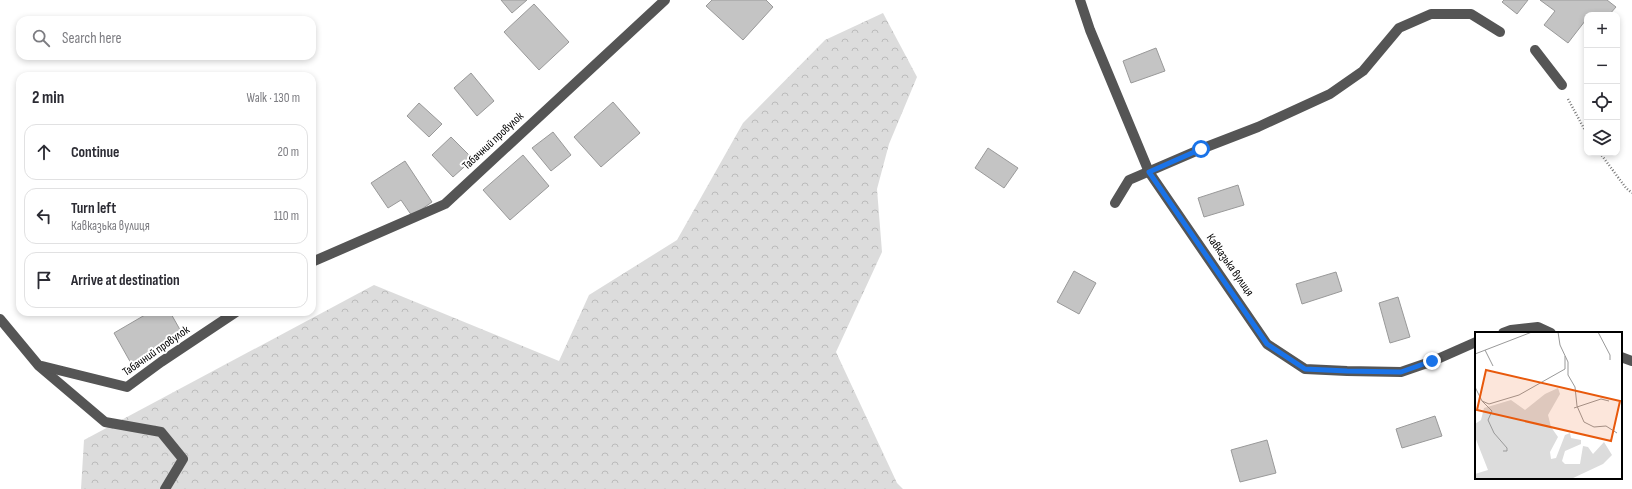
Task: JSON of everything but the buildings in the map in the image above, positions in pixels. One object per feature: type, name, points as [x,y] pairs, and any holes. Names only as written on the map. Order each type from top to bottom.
[{"type":"street","name":"Табачний провулок","points":[[316,260],[444,204],[665,0]]},
{"type":"street","name":"Кавказька вулиця","points":[[1080,0],[1090,30],[1149,172],[1267,344],[1305,369],[1401,372],[1432,361],[1475,342]]},
{"type":"street","points":[[1116,203],[1129,180],[1258,127],[1330,94],[1362,71],[1399,28],[1431,14],[1471,14],[1500,32]]},
{"type":"street","points":[[1535,50],[1562,86]]},
{"type":"street","name":"Табачний провулок","points":[[39,366],[127,387],[161,362],[230,316]]},
{"type":"street","points":[[0,319],[39,366],[105,422],[161,432],[183,459],[165,489]]},
{"type":"street","points":[[1506,332],[1538,327],[1549,332]]},
{"type":"street","points":[[1622,357],[1632,361]]},
{"type":"path","points":[[1562,86],[1584,129]]},
{"type":"path","points":[[1602,156],[1626,188],[1632,193]]},
{"type":"green space","points":[[883,13],[917,77],[889,144],[877,189],[882,252],[836,352],[897,483],[903,489],[81,489],[84,440],[374,285],[559,361],[589,295],[677,240],[743,123],[825,40]]},
{"type":"route","points":[[1201,149],[1149,172],[1267,344],[1305,369],[1401,372],[1432,361]]}]
